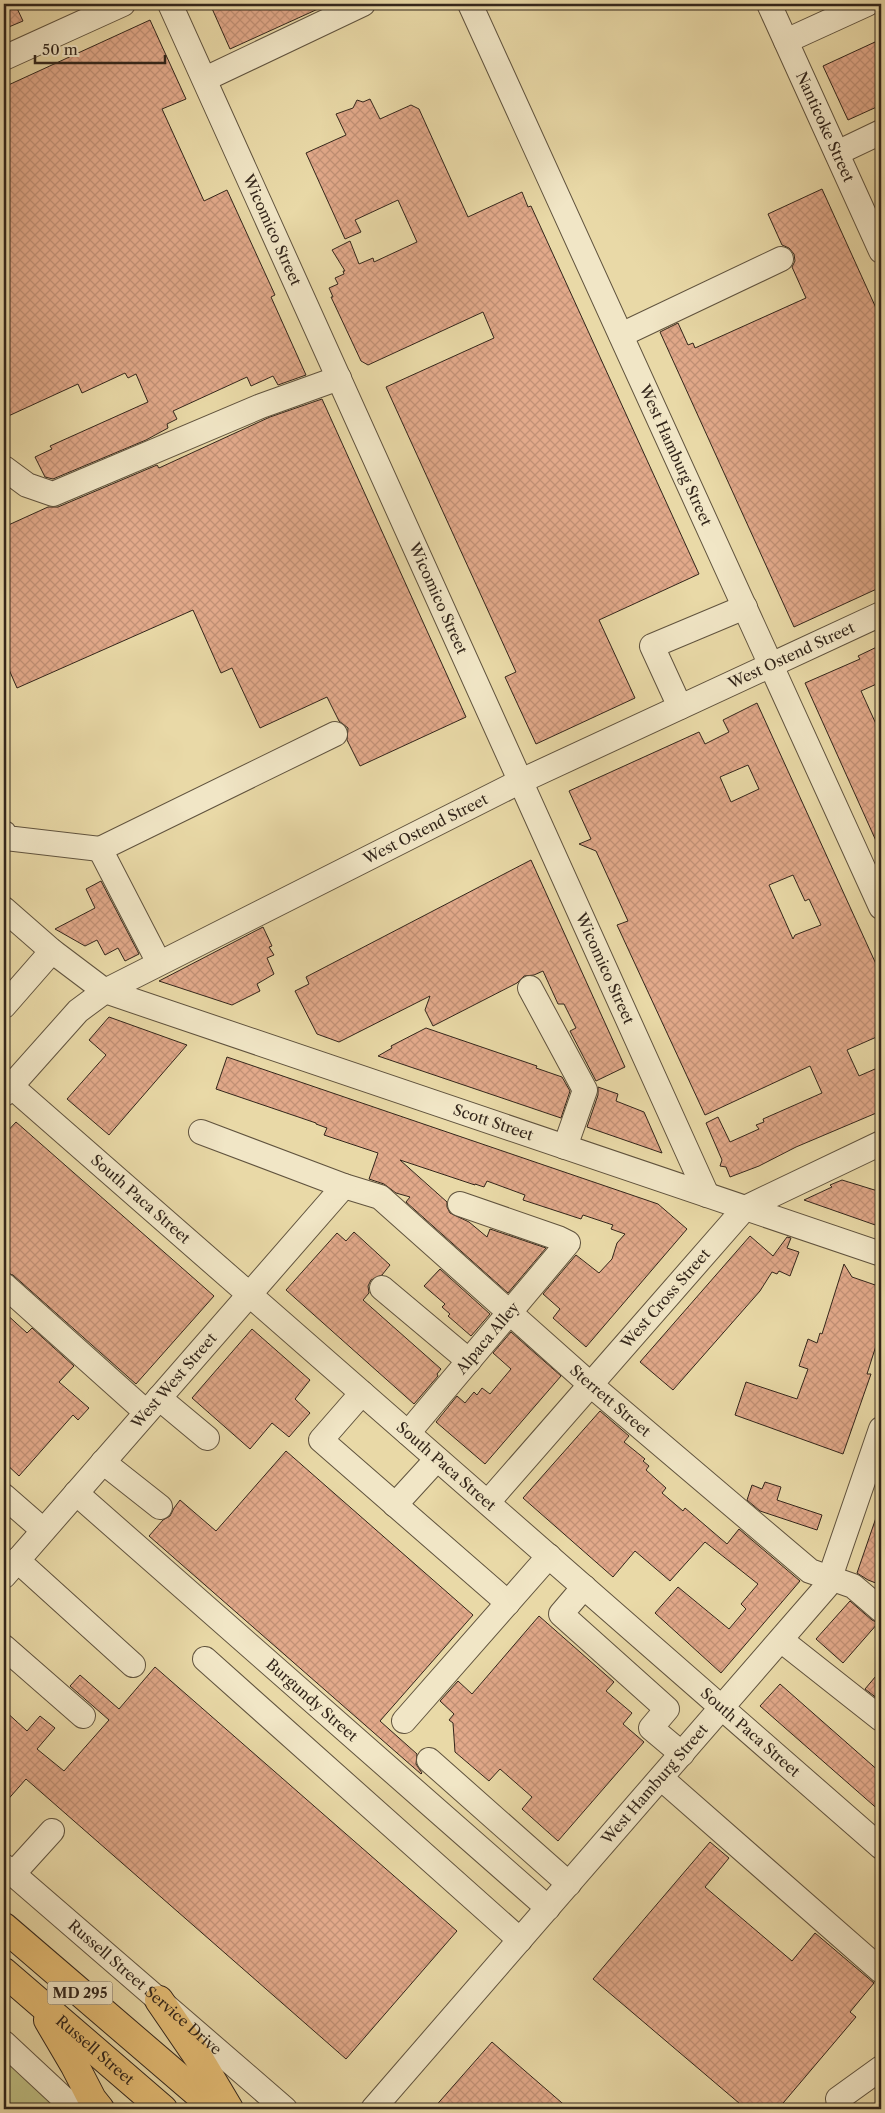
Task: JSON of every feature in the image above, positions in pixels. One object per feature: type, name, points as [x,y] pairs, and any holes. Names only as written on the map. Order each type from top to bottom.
[{"type":"main road","name":"MD 295","points":[[4,1927],[216,2109]]},
{"type":"main road","name":"Russell Street","points":[[4,1972],[163,2109]]},
{"type":"main road","points":[[158,2000],[198,2057],[229,2109]]},
{"type":"main road","points":[[37,2002],[92,2099],[100,2109]]},
{"type":"street","points":[[4,58],[123,4]]},
{"type":"street","name":"Wicomico Street","points":[[170,4],[707,1195]]},
{"type":"street","points":[[205,78],[363,4]]},
{"type":"street","name":"West Hamburg Street","points":[[470,4],[881,907]]},
{"type":"street","name":"Nanticoke Street","points":[[769,4],[836,153],[879,240]]},
{"type":"street","points":[[786,41],[867,4]]},
{"type":"street","points":[[836,153],[881,132]]},
{"type":"street","points":[[621,335],[781,258]]},
{"type":"street","points":[[4,468],[27,485],[52,494],[261,406],[339,378]]},
{"type":"street","points":[[680,707],[652,646],[745,607]]},
{"type":"street","name":"West Ostend Street","points":[[7,1090],[78,1011],[105,991],[521,780],[881,614]]},
{"type":"street","points":[[4,833],[6,838],[100,849],[335,734]]},
{"type":"street","points":[[100,849],[158,964]]},
{"type":"street","name":"Scott Street","points":[[4,909],[52,952],[105,991],[881,1254]]},
{"type":"street","points":[[4,1006],[52,952]]},
{"type":"street","points":[[530,988],[585,1090],[565,1147]]},
{"type":"street","name":"South Paca Street","points":[[7,1090],[249,1294],[881,1847]]},
{"type":"street","name":"Sterrett Street","points":[[201,1132],[344,1186],[380,1197],[591,1384],[810,1571],[853,1586],[881,1610]]},
{"type":"street","name":"West Cross Street","points":[[488,1502],[745,1208],[881,1143]]},
{"type":"street","name":"West West Street","points":[[11,1568],[344,1186]]},
{"type":"street","name":"Alpaca Alley","points":[[408,1433],[568,1243],[460,1204]]},
{"type":"street","points":[[4,1285],[153,1405],[207,1438]]},
{"type":"street","points":[[382,1288],[469,1361]]},
{"type":"street","points":[[362,1393],[321,1440],[508,1603]]},
{"type":"street","name":"West Hamburg Street","points":[[373,2109],[827,1586],[881,1429]]},
{"type":"street","points":[[395,1505],[437,1459]]},
{"type":"street","points":[[103,1462],[160,1507]]},
{"type":"street","name":"Burgundy Street","points":[[76,1493],[548,1908]]},
{"type":"street","points":[[4,1496],[43,1530]]},
{"type":"street","points":[[404,1721],[549,1556]]},
{"type":"street","points":[[11,1568],[133,1665]]},
{"type":"street","points":[[584,1587],[561,1614],[667,1709],[651,1728],[682,1754]]},
{"type":"street","points":[[781,1640],[881,1719]]},
{"type":"street","points":[[4,1646],[83,1716]]},
{"type":"street","points":[[205,1659],[520,1940]]},
{"type":"street","points":[[429,1760],[569,1884]]},
{"type":"street","points":[[661,1778],[881,1971]]},
{"type":"street","points":[[8,1870],[52,1831]]},
{"type":"street","name":"Russell Street Service Drive","points":[[8,1870],[285,2109]]},
{"type":"street","points":[[4,2043],[62,2098],[79,2109]]},
{"type":"street","points":[[838,2099],[881,2068]]},
{"type":"shaded area","points":[[4,2056],[64,2109],[4,2109]]},
{"type":"building","points":[[4,4],[15,4],[23,21],[4,29]]},
{"type":"building","points":[[210,4],[329,4],[230,49]]},
{"type":"building","points":[[150,20],[186,99],[162,109],[204,201],[227,190],[275,295],[271,297],[306,375],[278,385],[273,376],[251,386],[247,377],[173,411],[177,419],[167,424],[168,428],[146,440],[53,479],[45,477],[35,457],[52,449],[50,446],[148,402],[136,374],[128,378],[125,373],[82,393],[78,384],[4,418],[4,87]]},
{"type":"building","points":[[875,42],[881,56],[881,105],[848,120],[823,66]]},
{"type":"building","points":[[370,99],[380,119],[411,105],[419,109],[468,217],[522,192],[528,207],[531,206],[699,574],[599,620],[635,698],[536,744],[505,677],[516,672],[386,387],[494,338],[483,312],[368,365],[361,361],[331,297],[333,297],[329,288],[338,284],[335,278],[344,274],[343,271],[345,271],[332,250],[350,241],[359,264],[373,258],[374,262],[417,242],[398,200],[355,220],[361,232],[345,239],[306,153],[346,135],[336,114],[353,108],[357,100],[363,102]]},
{"type":"building","points":[[822,189],[881,319],[881,472],[876,474],[881,485],[881,587],[794,627],[660,332],[678,323],[688,345],[693,343],[695,348],[806,298],[792,267],[795,261],[794,254],[789,248],[782,245],[768,214]]},
{"type":"building","points":[[322,399],[466,717],[360,766],[347,740],[348,728],[339,721],[327,697],[260,728],[232,668],[221,673],[193,610],[17,688],[4,658],[4,527],[48,507],[58,507],[157,465],[159,468],[270,417]]},
{"type":"building","points":[[881,645],[881,682],[861,691],[881,735],[881,746],[879,747],[881,753],[881,852],[805,683],[860,659],[858,656]]},
{"type":"building","points":[[757,703],[881,975],[881,1035],[847,1050],[859,1076],[875,1069],[877,1076],[881,1074],[881,1111],[796,1147],[759,1166],[730,1177],[726,1167],[720,1166],[722,1160],[706,1123],[718,1117],[730,1142],[759,1129],[756,1125],[764,1122],[763,1119],[822,1093],[810,1066],[705,1115],[617,925],[628,921],[596,851],[579,844],[591,839],[569,791],[699,732],[705,744],[729,732],[723,720]],"holes":[[[748,765],[759,789],[731,802],[720,777]],[[793,875],[805,901],[809,899],[821,925],[795,935],[793,939],[769,885]]]},
{"type":"building","points":[[531,860],[625,1067],[596,1081],[570,1031],[576,1028],[564,1004],[558,1004],[543,971],[534,975],[524,976],[517,983],[433,1026],[425,1010],[430,996],[339,1042],[317,1034],[295,991],[309,984],[306,977]]},
{"type":"building","points":[[101,881],[139,954],[125,961],[118,948],[105,955],[97,940],[85,946],[55,929],[95,908],[86,889]]},
{"type":"building","points":[[263,927],[272,946],[269,947],[274,955],[267,958],[274,974],[257,984],[260,991],[232,1005],[159,981]]},
{"type":"building","points":[[109,1017],[187,1045],[109,1135],[67,1099],[106,1055],[89,1040]]},
{"type":"building","points":[[426,1028],[537,1066],[536,1068],[562,1077],[570,1091],[561,1118],[378,1056],[392,1048],[391,1046]]},
{"type":"building","points":[[227,1057],[658,1204],[687,1229],[586,1347],[553,1318],[560,1309],[543,1294],[576,1255],[599,1273],[612,1259],[617,1243],[625,1234],[611,1229],[613,1225],[583,1215],[581,1219],[523,1200],[525,1195],[487,1181],[484,1187],[475,1185],[400,1160],[447,1202],[450,1213],[469,1222],[487,1237],[490,1229],[546,1248],[508,1293],[406,1202],[410,1197],[396,1193],[384,1184],[369,1179],[378,1153],[324,1135],[327,1128],[316,1123],[216,1089]]},
{"type":"building","points":[[598,1087],[618,1094],[616,1101],[644,1112],[662,1153],[587,1127],[598,1095]]},
{"type":"building","points":[[16,1122],[214,1296],[136,1384],[13,1275],[4,1272],[4,1135]]},
{"type":"building","points":[[842,1180],[881,1192],[881,1227],[804,1200],[832,1187],[830,1185]]},
{"type":"building","points":[[354,1232],[390,1265],[382,1275],[371,1280],[368,1286],[369,1293],[363,1300],[441,1369],[437,1374],[438,1376],[414,1404],[286,1290],[337,1233],[346,1241]]},
{"type":"building","points":[[750,1236],[773,1256],[787,1237],[791,1238],[787,1248],[799,1252],[790,1276],[779,1271],[777,1274],[772,1272],[760,1291],[673,1390],[640,1362]]},
{"type":"building","points":[[844,1264],[852,1277],[881,1287],[881,1330],[867,1374],[871,1374],[843,1454],[735,1415],[746,1382],[797,1399],[808,1369],[799,1366],[808,1339],[817,1343],[820,1333],[822,1334]]},
{"type":"building","points":[[440,1269],[490,1314],[471,1336],[448,1316],[450,1314],[442,1307],[445,1304],[424,1286]]},
{"type":"building","points":[[4,1312],[27,1333],[32,1328],[74,1366],[59,1382],[89,1408],[78,1420],[73,1415],[19,1476],[4,1462]]},
{"type":"building","points":[[252,1329],[310,1380],[295,1399],[310,1413],[289,1437],[272,1423],[250,1449],[192,1398]]},
{"type":"building","points":[[511,1332],[561,1376],[485,1464],[436,1422],[457,1396],[465,1403],[474,1392],[477,1395],[482,1388],[490,1394],[511,1369],[493,1353]]},
{"type":"building","points":[[600,1411],[629,1436],[624,1442],[645,1459],[643,1461],[649,1466],[646,1470],[666,1488],[662,1493],[683,1511],[685,1508],[727,1544],[739,1529],[800,1581],[721,1673],[655,1613],[678,1587],[729,1629],[746,1609],[741,1604],[758,1584],[705,1542],[670,1581],[635,1551],[613,1577],[523,1498]]},
{"type":"building","points":[[286,1451],[473,1615],[380,1721],[417,1754],[416,1764],[421,1774],[149,1536],[163,1520],[170,1516],[180,1500],[216,1531]]},
{"type":"building","points":[[765,1482],[781,1487],[777,1500],[822,1515],[817,1530],[760,1511],[747,1500],[752,1485],[762,1489]]},
{"type":"building","points":[[879,1509],[881,1509],[881,1585],[857,1573]]},
{"type":"building","points":[[850,1601],[878,1623],[843,1663],[816,1639]]},
{"type":"building","points":[[539,1616],[614,1682],[606,1691],[632,1713],[623,1724],[644,1742],[558,1841],[522,1809],[532,1797],[500,1769],[489,1781],[455,1752],[453,1723],[449,1720],[454,1714],[440,1701],[458,1681],[472,1694]]},
{"type":"building","points":[[155,1667],[457,1931],[346,2059],[26,1779],[4,1804],[4,1710],[27,1731],[40,1716],[55,1728],[37,1749],[64,1771],[109,1720],[70,1686],[80,1675],[119,1709]]},
{"type":"building","points":[[881,1670],[881,1695],[878,1699],[865,1689]]},
{"type":"building","points":[[780,1684],[881,1773],[881,1812],[760,1706]]},
{"type":"building","points":[[710,1842],[729,1858],[705,1887],[792,1961],[815,1933],[874,1983],[850,2012],[856,2017],[778,2109],[746,2109],[593,1979]]},
{"type":"building","points":[[492,2042],[517,2064],[569,2109],[433,2109]]}]
